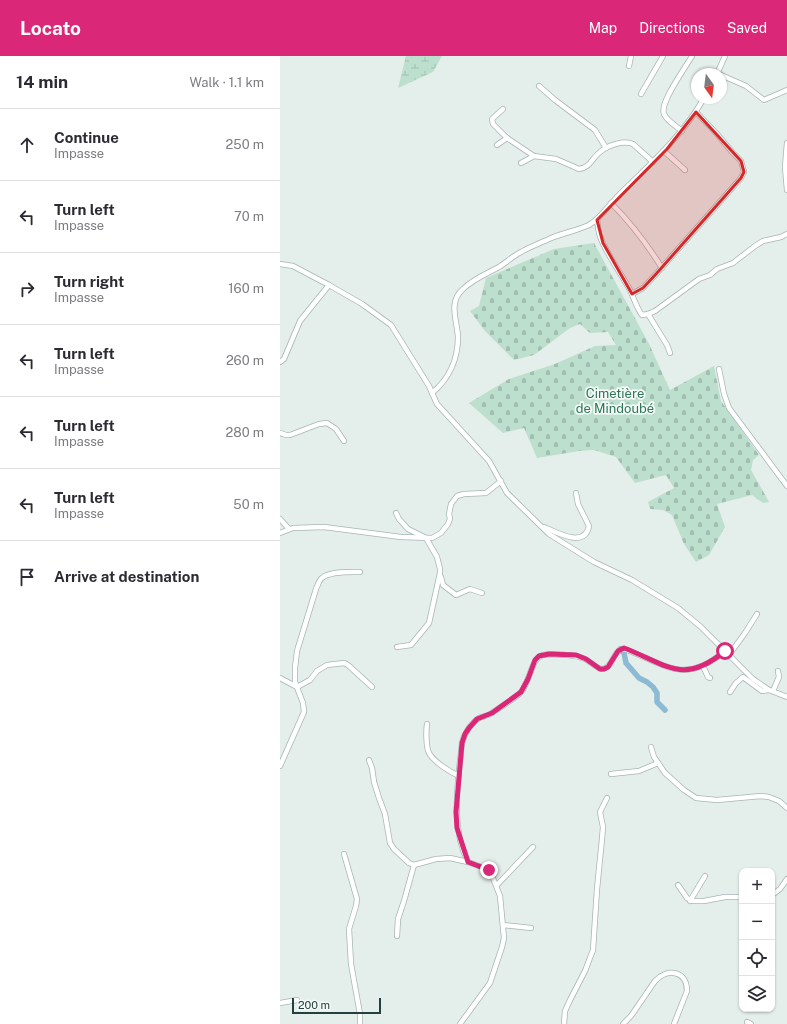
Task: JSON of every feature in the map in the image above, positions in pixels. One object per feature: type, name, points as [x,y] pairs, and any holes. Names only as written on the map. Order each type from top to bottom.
[{"type":"street","points":[[628,66],[631,56]]},
{"type":"street","points":[[641,94],[662,56]]},
{"type":"street","points":[[720,68],[725,56]]},
{"type":"street","points":[[682,131],[666,118],[663,109],[672,88],[689,57]]},
{"type":"street","points":[[727,78],[746,86],[762,100],[766,100],[772,95],[787,90]]},
{"type":"street","points":[[539,86],[554,100],[595,130],[606,148]]},
{"type":"street","points":[[432,393],[448,375],[454,362],[458,339],[454,304],[463,288],[521,252],[597,220],[611,203],[664,151],[682,131],[701,104]]},
{"type":"street","points":[[503,110],[492,118],[492,122],[507,138],[534,156],[556,159],[579,169],[587,167],[601,151],[606,148],[617,144],[630,143],[653,162]]},
{"type":"street","points":[[632,294],[643,288],[662,268],[741,178],[744,172],[741,161],[696,112]]},
{"type":"street","points":[[497,146],[507,138]]},
{"type":"street","points":[[787,143],[787,190]]},
{"type":"street","points":[[664,151],[684,170]]},
{"type":"street","points":[[521,163],[534,156]]},
{"type":"street","points":[[611,203],[631,224],[662,268]]},
{"type":"street","points":[[597,220],[603,243],[632,294],[642,315],[655,311],[699,279],[710,275],[717,269],[733,263],[755,246],[764,241],[787,234]]},
{"type":"street","points":[[280,264],[293,266],[329,285],[362,304],[391,325],[429,386],[437,404],[489,461],[507,493],[554,537],[594,562],[632,580],[678,608],[753,679],[771,690],[787,697]]},
{"type":"street","points":[[280,362],[284,359],[302,318],[329,285]]},
{"type":"street","points":[[648,314],[667,345],[670,354]]},
{"type":"street","points":[[719,369],[724,394],[729,408],[787,486]]},
{"type":"street","points":[[280,433],[290,435],[319,424],[327,423],[336,429],[344,441]]},
{"type":"street","points":[[280,533],[289,529],[324,527],[401,537],[435,537],[444,530],[450,519],[449,514],[451,504],[457,496],[464,494],[486,493],[501,481]]},
{"type":"street","points":[[541,525],[571,538],[582,536],[589,526],[578,504],[576,493]]},
{"type":"street","points":[[396,513],[408,529],[426,538],[437,557],[443,585],[454,594],[458,595],[470,589],[482,594]]},
{"type":"street","points":[[280,519],[289,529]]},
{"type":"street","points":[[280,766],[304,712],[295,675],[297,651],[316,589],[324,576],[360,572]]},
{"type":"street","points":[[397,647],[411,645],[429,623],[440,573]]},
{"type":"street","points":[[729,655],[742,639],[757,614]]},
{"type":"street","points":[[468,862],[457,828],[456,812],[462,743],[465,734],[477,719],[492,713],[521,692],[528,679],[535,660],[539,656],[549,654],[576,655],[586,659],[600,669],[604,669],[608,667],[618,651],[624,648],[668,668],[687,669],[703,666],[711,662],[725,651]]},
{"type":"street","points":[[297,687],[310,680],[322,668],[332,664],[344,663],[372,687]]},
{"type":"street","points":[[703,666],[708,677],[710,678]]},
{"type":"street","points":[[730,692],[743,677],[762,691],[771,690],[780,677],[778,671]]},
{"type":"street","points":[[280,678],[297,687]]},
{"type":"street","points":[[427,724],[426,735],[429,754],[448,770],[459,776]]},
{"type":"street","points":[[651,747],[654,757],[673,781],[696,798],[717,800],[761,796],[779,801],[787,808]]},
{"type":"street","points":[[368,760],[372,768],[374,782],[385,814],[391,846],[409,863],[414,865],[436,859],[450,858],[468,862],[489,870],[500,896],[504,938],[502,947],[490,983],[460,1024]]},
{"type":"street","points":[[611,774],[638,771],[653,767],[658,763]]},
{"type":"street","points":[[564,1024],[564,1016],[567,1006],[585,971],[593,950],[603,833],[600,812],[608,798]]},
{"type":"street","points":[[496,885],[533,847]]},
{"type":"street","points":[[344,854],[357,899],[349,929],[351,964],[360,1014],[360,1024]]},
{"type":"street","points":[[397,936],[398,919],[414,865]]},
{"type":"street","points":[[690,901],[705,876]]},
{"type":"street","points":[[775,893],[780,889],[787,879]]},
{"type":"street","points":[[678,885],[690,901],[700,902],[715,898],[739,897]]},
{"type":"street","points":[[503,925],[531,928]]},
{"type":"street","points":[[623,1024],[631,1016],[655,981],[660,976],[670,973],[680,975],[687,986],[687,991],[674,1024]]},
{"type":"street","points":[[280,1003],[297,1000]]},
{"type":"highlighted area","points":[[696,112],[741,161],[744,172],[741,178],[643,288],[632,294],[603,243],[597,220],[667,149]]},
{"type":"green space","points":[[406,56],[442,56],[433,72],[398,88]]},
{"type":"green space","name":"Cimetière de Mindoubé","points":[[594,243],[649,344],[670,390],[714,366],[721,401],[759,455],[753,460],[751,470],[769,502],[763,503],[752,495],[717,504],[725,527],[709,555],[696,562],[684,544],[672,515],[663,510],[650,509],[648,502],[674,488],[666,475],[635,483],[616,457],[594,450],[537,458],[524,428],[503,433],[469,403],[509,379],[555,364],[595,346],[616,345],[608,332],[590,333],[580,324],[570,328],[534,355],[514,360],[485,331],[470,311],[479,306],[486,278],[554,249]]},
{"type":"waterway","points":[[620,649],[624,653],[626,663],[639,678],[653,687],[657,693],[657,702],[665,710]]},
{"type":"route","points":[[489,870],[468,862],[457,828],[456,812],[462,743],[465,734],[477,719],[492,713],[521,692],[528,679],[535,660],[539,656],[549,654],[581,656],[600,669],[604,669],[608,667],[618,651],[624,648],[668,668],[678,670],[703,666],[711,662],[725,651]]}]
